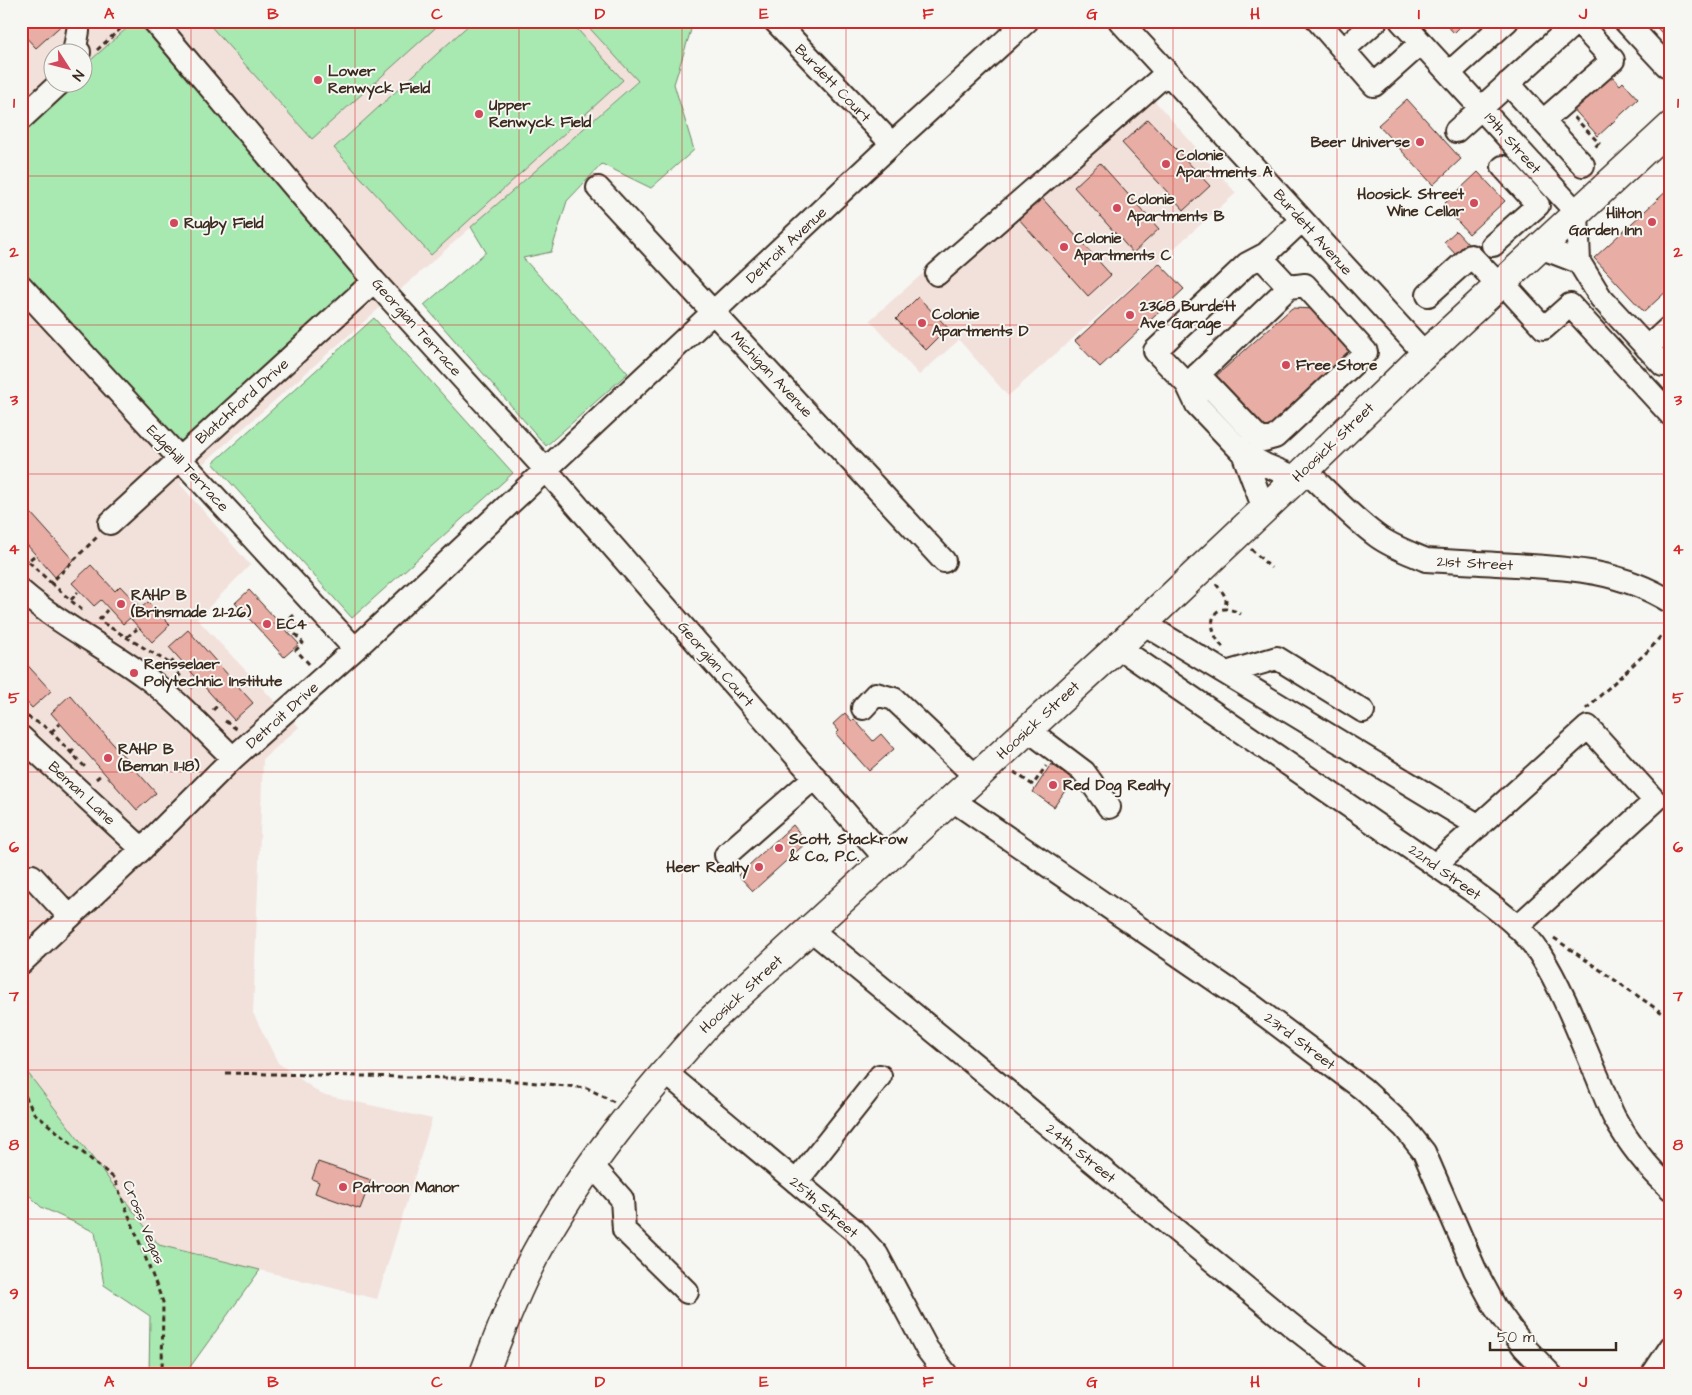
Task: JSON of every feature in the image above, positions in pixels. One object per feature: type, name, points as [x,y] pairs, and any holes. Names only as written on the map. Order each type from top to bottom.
[{"type":"highway","name":"Hoosick Street","points":[[484,1374],[504,1322],[535,1255],[591,1164],[664,1072],[710,1021],[1118,647],[1425,354],[1671,126]]},
{"type":"street","name":"Georgian Terrace","points":[[154,21],[374,281],[546,470]]},
{"type":"street","name":"Burdett Court","points":[[775,21],[892,144]]},
{"type":"street","name":"Detroit Avenue","points":[[546,470],[892,144],[1028,21]]},
{"type":"street","name":"Burdett Avenue","points":[[1120,21],[1425,354]]},
{"type":"street","points":[[1318,21],[1374,85],[1421,43]]},
{"type":"street","points":[[1343,50],[1376,21]]},
{"type":"street","name":"19th Street","points":[[1402,21],[1577,213]]},
{"type":"street","points":[[1450,74],[1507,21]]},
{"type":"street","points":[[1456,131],[1577,21],[1612,60],[1543,121]]},
{"type":"street","points":[[1625,21],[1666,65],[1671,63]]},
{"type":"street","points":[[937,274],[1168,73]]},
{"type":"street","points":[[1508,83],[1584,165]]},
{"type":"street","points":[[21,119],[51,92]]},
{"type":"street","points":[[1493,245],[1538,205],[1503,166]]},
{"type":"street","points":[[1519,184],[1536,168]]},
{"type":"street","name":"Michigan Avenue","points":[[598,188],[944,561]]},
{"type":"street","points":[[1577,213],[1579,262],[1601,298],[1647,348],[1668,365]]},
{"type":"street","points":[[1193,379],[1289,287],[1305,286],[1366,352],[1275,438],[1264,440],[1257,436],[1193,379],[1155,352],[1247,264],[1261,257],[1302,220]]},
{"type":"street","points":[[1540,247],[1579,262]]},
{"type":"street","points":[[1428,294],[1471,256],[1544,328],[1570,305],[1671,415]]},
{"type":"street","points":[[1261,257],[1289,287]]},
{"type":"street","name":"Blatchford Drive","points":[[110,523],[374,281]]},
{"type":"street","name":"Edgehill Terrace","points":[[21,286],[355,649]]},
{"type":"street","points":[[1647,348],[1671,326]]},
{"type":"street","points":[[1193,379],[1197,405],[1243,453],[1265,465],[1301,474]]},
{"type":"street","points":[[1243,453],[1264,508]]},
{"type":"street","name":"Detroit Drive","points":[[23,958],[142,850],[233,758],[355,649],[546,470]]},
{"type":"street","name":"Georgian Court","points":[[546,470],[886,859]]},
{"type":"street","name":"21st Street","points":[[1301,474],[1379,537],[1404,551],[1426,560],[1574,568],[1620,578],[1653,591],[1671,602]]},
{"type":"street","points":[[21,591],[55,618],[147,678],[233,758]]},
{"type":"street","points":[[1143,623],[1479,826]]},
{"type":"street","name":"22nd Street","points":[[1118,647],[1435,865],[1503,914],[1521,923],[1540,953],[1566,1003],[1614,1116],[1632,1146],[1652,1172],[1671,1189]]},
{"type":"street","points":[[1226,673],[1276,658],[1363,711]]},
{"type":"street","points":[[863,708],[876,694],[894,699],[976,777]]},
{"type":"street","points":[[1435,865],[1588,727],[1655,801],[1521,923]]},
{"type":"street","points":[[1027,729],[1084,772],[1109,807]]},
{"type":"street","name":"Beman Lane","points":[[21,737],[142,850]]},
{"type":"street","points":[[726,855],[815,777]]},
{"type":"street","name":"23rd Street","points":[[951,799],[1250,1004],[1363,1089],[1404,1127],[1424,1152],[1475,1270],[1495,1307],[1524,1347],[1550,1374]]},
{"type":"street","points":[[32,876],[70,917]]},
{"type":"street","name":"24th Street","points":[[810,929],[1267,1306],[1354,1374]]},
{"type":"street","name":"25th Street","points":[[664,1072],[856,1232],[877,1256],[927,1349],[946,1374]]},
{"type":"street","points":[[796,1182],[880,1076]]},
{"type":"street","points":[[591,1164],[622,1199],[624,1230],[687,1292]]},
{"type":"street","points":[[1652,1374],[1671,1347]]},
{"type":"path","points":[[92,48],[129,21]]},
{"type":"path","points":[[21,554],[51,583],[110,523]]},
{"type":"path","points":[[1251,549],[1271,568]]},
{"type":"path","points":[[28,561],[34,556]]},
{"type":"path","points":[[1215,583],[1226,597],[1224,607]]},
{"type":"path","points":[[71,600],[78,592]]},
{"type":"path","points":[[288,607],[294,615],[285,623],[303,643],[296,650],[310,666],[316,661]]},
{"type":"path","points":[[1226,650],[1220,644],[1213,631],[1214,617],[1217,610],[1224,607],[1231,608],[1241,614]]},
{"type":"path","points":[[99,620],[107,610]]},
{"type":"path","points":[[1588,727],[1578,716],[1651,648],[1670,625]]},
{"type":"path","points":[[126,637],[136,629]]},
{"type":"path","points":[[170,664],[176,658]]},
{"type":"path","points":[[191,688],[196,682]]},
{"type":"path","points":[[213,710],[218,705]]},
{"type":"path","points":[[21,710],[28,717],[47,728],[96,779],[102,774]]},
{"type":"path","points":[[51,732],[60,724]]},
{"type":"path","points":[[238,730],[245,724]]},
{"type":"path","points":[[71,753],[76,746]]},
{"type":"path","points":[[1012,771],[1034,785],[1056,750]]},
{"type":"path","points":[[1521,923],[1671,1019]]},
{"type":"path","points":[[226,1074],[497,1079],[587,1088],[632,1112]]},
{"type":"path","name":"Cross Vegas","points":[[21,1088],[34,1113],[114,1178],[163,1302],[162,1374]]},
{"type":"shaded area","name":"Rensselaer Polytechnic Institute","points":[[21,21],[583,21],[638,80],[180,484],[250,565],[197,619],[299,727],[263,759],[253,1013],[278,1063],[321,1094],[432,1119],[377,1299],[159,1245],[21,1064]]},
{"type":"shaded area","points":[[1139,83],[1236,193],[1008,396],[959,340],[919,375],[870,320]]},
{"type":"green space","name":"Rugby Field","points":[[135,21],[154,21],[374,281],[179,458],[21,286],[21,121],[55,92],[92,92],[92,59]]},
{"type":"green space","name":"Lower Renwyck Field","points":[[206,21],[443,21],[312,139]]},
{"type":"green space","name":"Upper Renwyck Field","points":[[473,21],[570,21],[623,80],[431,255],[334,148]]},
{"type":"green space","points":[[583,21],[682,21],[691,30],[674,84],[694,150],[651,188],[602,164],[567,201],[551,252],[523,258],[628,373],[546,446],[424,305],[486,252],[471,227],[638,81]]},
{"type":"green space","points":[[374,318],[513,473],[352,618],[213,463]]},
{"type":"green space","points":[[21,1064],[159,1245],[260,1270],[185,1374],[149,1374],[150,1316],[104,1285],[95,1232],[41,1207],[21,1187]]},
{"type":"building","points":[[21,21],[66,21],[36,48],[21,32]]},
{"type":"building","points":[[1443,21],[1466,21],[1454,33]]},
{"type":"building","points":[[1651,21],[1671,21],[1671,43]]},
{"type":"building","points":[[1584,71],[1599,88],[1612,76],[1620,85],[1623,82],[1638,99],[1598,136],[1559,93]]},
{"type":"building","name":"Beer Universe","points":[[1407,99],[1461,159],[1433,185],[1378,125]]},
{"type":"building","name":"Colonie Apartments A","points":[[1148,119],[1210,186],[1184,210],[1122,143]]},
{"type":"building","name":"Colonie Apartments B","points":[[1100,163],[1159,229],[1133,253],[1074,187]]},
{"type":"building","name":"Hoosick Street Wine Cellar","points":[[1478,172],[1505,201],[1469,234],[1443,205]]},
{"type":"building","name":"Hilton Garden Inn","points":[[1671,187],[1671,287],[1644,312],[1594,258]]},
{"type":"building","name":"Colonie Apartments C","points":[[1041,197],[1111,275],[1088,296],[1018,218]]},
{"type":"building","points":[[1456,231],[1469,245],[1457,256],[1444,242]]},
{"type":"building","name":"2368 Burdett Ave Garage","points":[[1159,263],[1184,289],[1100,367],[1075,341]]},
{"type":"building","name":"Colonie Apartments D","points":[[918,297],[948,328],[926,350],[896,319]]},
{"type":"building","name":"Free Store","points":[[1292,308],[1315,309],[1357,353],[1273,432],[1264,431],[1215,377]]},
{"type":"building","points":[[21,487],[30,497],[22,503],[73,560],[55,577],[21,538]]},
{"type":"building","name":"RAHP B (Brinsmade 21-26)","points":[[91,565],[115,591],[120,586],[141,608],[148,602],[170,625],[152,642],[130,618],[123,624],[101,600],[94,606],[72,583]]},
{"type":"building","name":"EC4","points":[[249,590],[299,644],[284,657],[235,603]]},
{"type":"building","points":[[188,630],[253,703],[234,720],[169,647]]},
{"type":"building","points":[[21,658],[51,691],[32,708],[21,696]]},
{"type":"building","name":"RAHP B (Beman 11-18)","points":[[70,695],[156,793],[137,810],[51,713]]},
{"type":"building","points":[[845,713],[852,721],[854,719],[873,741],[881,734],[894,749],[869,771],[836,734],[839,731],[833,724]]},
{"type":"building","name":"Red Dog Realty","points":[[1051,764],[1073,779],[1054,807],[1033,792]]},
{"type":"building","points":[[793,825],[807,842],[753,891],[738,875]]},
{"type":"building","name":"Patroon Manor","points":[[318,1162],[371,1180],[360,1209],[315,1193],[319,1182],[312,1179]]},
{"type":"place","name":"Lower Renwyck Field","points":[[318,80]]},
{"type":"place","name":"Upper Renwyck Field","points":[[479,114]]},
{"type":"place","name":"Beer Universe","points":[[1420,142]]},
{"type":"place","name":"Colonie Apartments A","points":[[1166,164]]},
{"type":"place","name":"Hoosick Street Wine Cellar","points":[[1474,203]]},
{"type":"place","name":"Colonie Apartments B","points":[[1117,208]]},
{"type":"place","name":"Hilton Garden Inn","points":[[1652,222]]},
{"type":"place","name":"Rugby Field","points":[[174,223]]},
{"type":"place","name":"Colonie Apartments C","points":[[1064,247]]},
{"type":"place","name":"2368 Burdett Ave Garage","points":[[1130,315]]},
{"type":"place","name":"Colonie Apartments D","points":[[922,323]]},
{"type":"place","name":"Free Store","points":[[1286,365]]},
{"type":"place","name":"RAHP B (Brinsmade 21-26)","points":[[121,604]]},
{"type":"place","name":"EC4","points":[[267,624]]},
{"type":"place","name":"Rensselaer Polytechnic Institute","points":[[134,673]]},
{"type":"place","name":"RAHP B (Beman 11-18)","points":[[108,758]]},
{"type":"place","name":"Red Dog Realty","points":[[1053,785]]},
{"type":"place","name":"Scott, Stackrow & Co., P.C.","points":[[779,848]]},
{"type":"place","name":"Heer Realty","points":[[759,867]]},
{"type":"place","name":"Patroon Manor","points":[[343,1187]]}]
